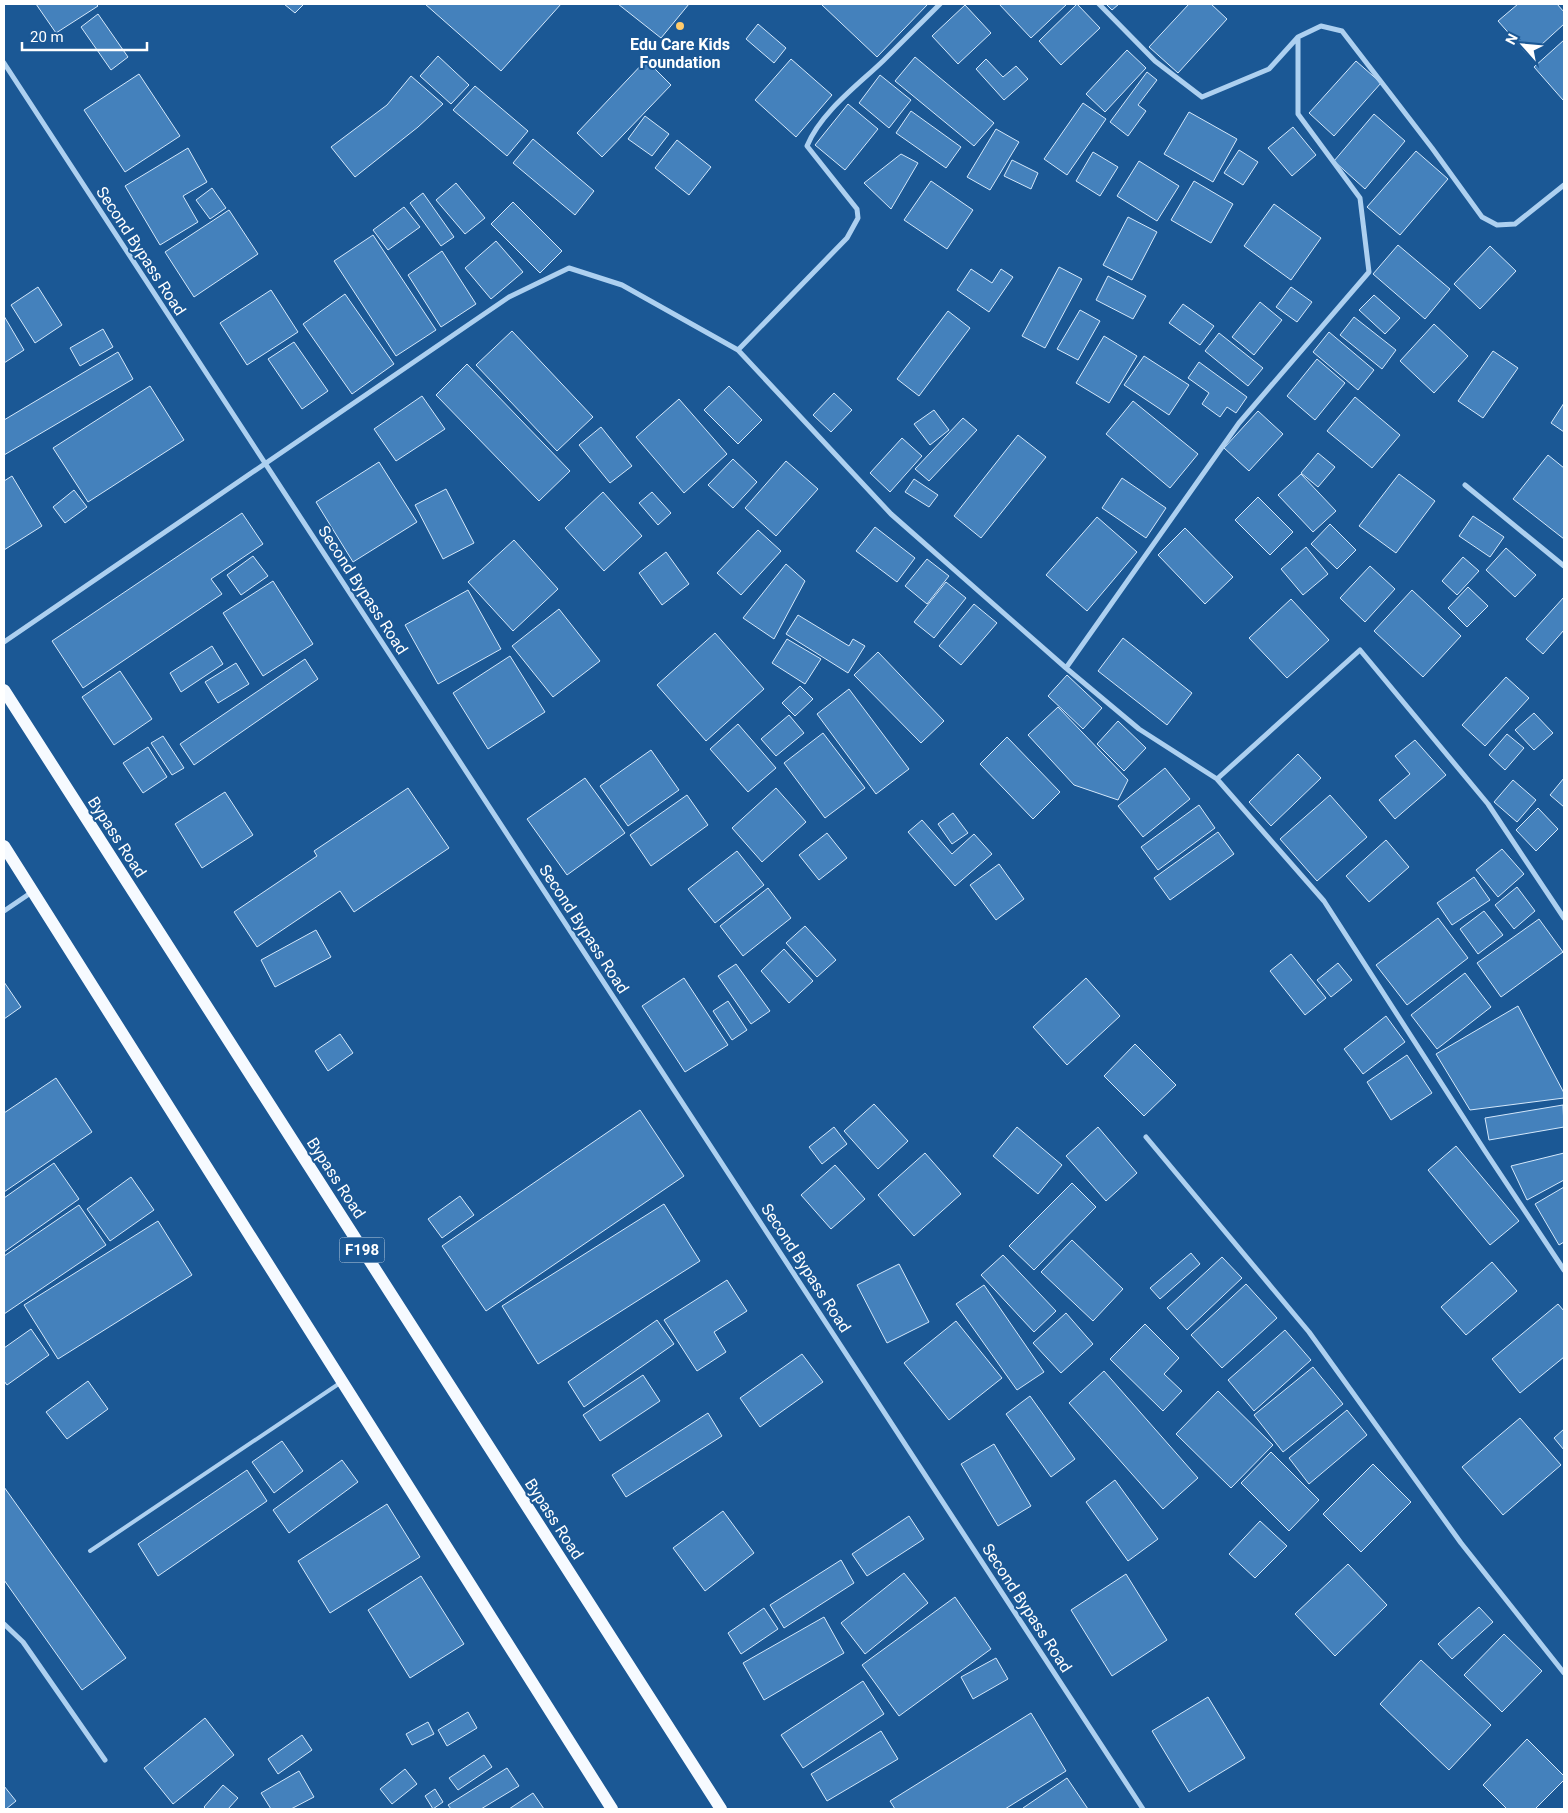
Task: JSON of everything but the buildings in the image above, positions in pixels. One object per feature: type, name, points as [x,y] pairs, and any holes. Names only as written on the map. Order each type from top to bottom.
[{"type":"main road","name":"Bypass Road","points":[[4,690],[721,1809]]},
{"type":"main road","points":[[4,846],[612,1809]]},
{"type":"street","points":[[738,350],[847,238],[858,218],[857,209],[807,146],[813,133],[849,92],[940,4]]},
{"type":"street","points":[[1099,4],[1155,61],[1202,97],[1269,69],[1298,37],[1320,26],[1342,31],[1432,148],[1482,217],[1497,225],[1515,224],[1564,185]]},
{"type":"street","points":[[1066,668],[1239,423],[1369,272],[1360,198],[1298,114],[1298,37]]},
{"type":"street","name":"Second Bypass Road","points":[[4,63],[1143,1809]]},
{"type":"street","points":[[4,642],[509,297],[569,268],[622,285],[738,350],[891,514],[1066,668],[1139,729],[1217,779],[1324,901],[1564,1270]]},
{"type":"street","points":[[1465,485],[1564,566]]},
{"type":"street","points":[[1217,779],[1360,650],[1488,804],[1564,918]]},
{"type":"street","points":[[4,911],[33,892]]},
{"type":"street","points":[[1146,1137],[1309,1332],[1461,1543],[1564,1673]]},
{"type":"street","points":[[4,1624],[23,1642],[105,1760]]},
{"type":"lane","points":[[90,1551],[342,1382]]},
{"type":"place","name":"Edu Care Kids Foundation","points":[[680,26]]}]
